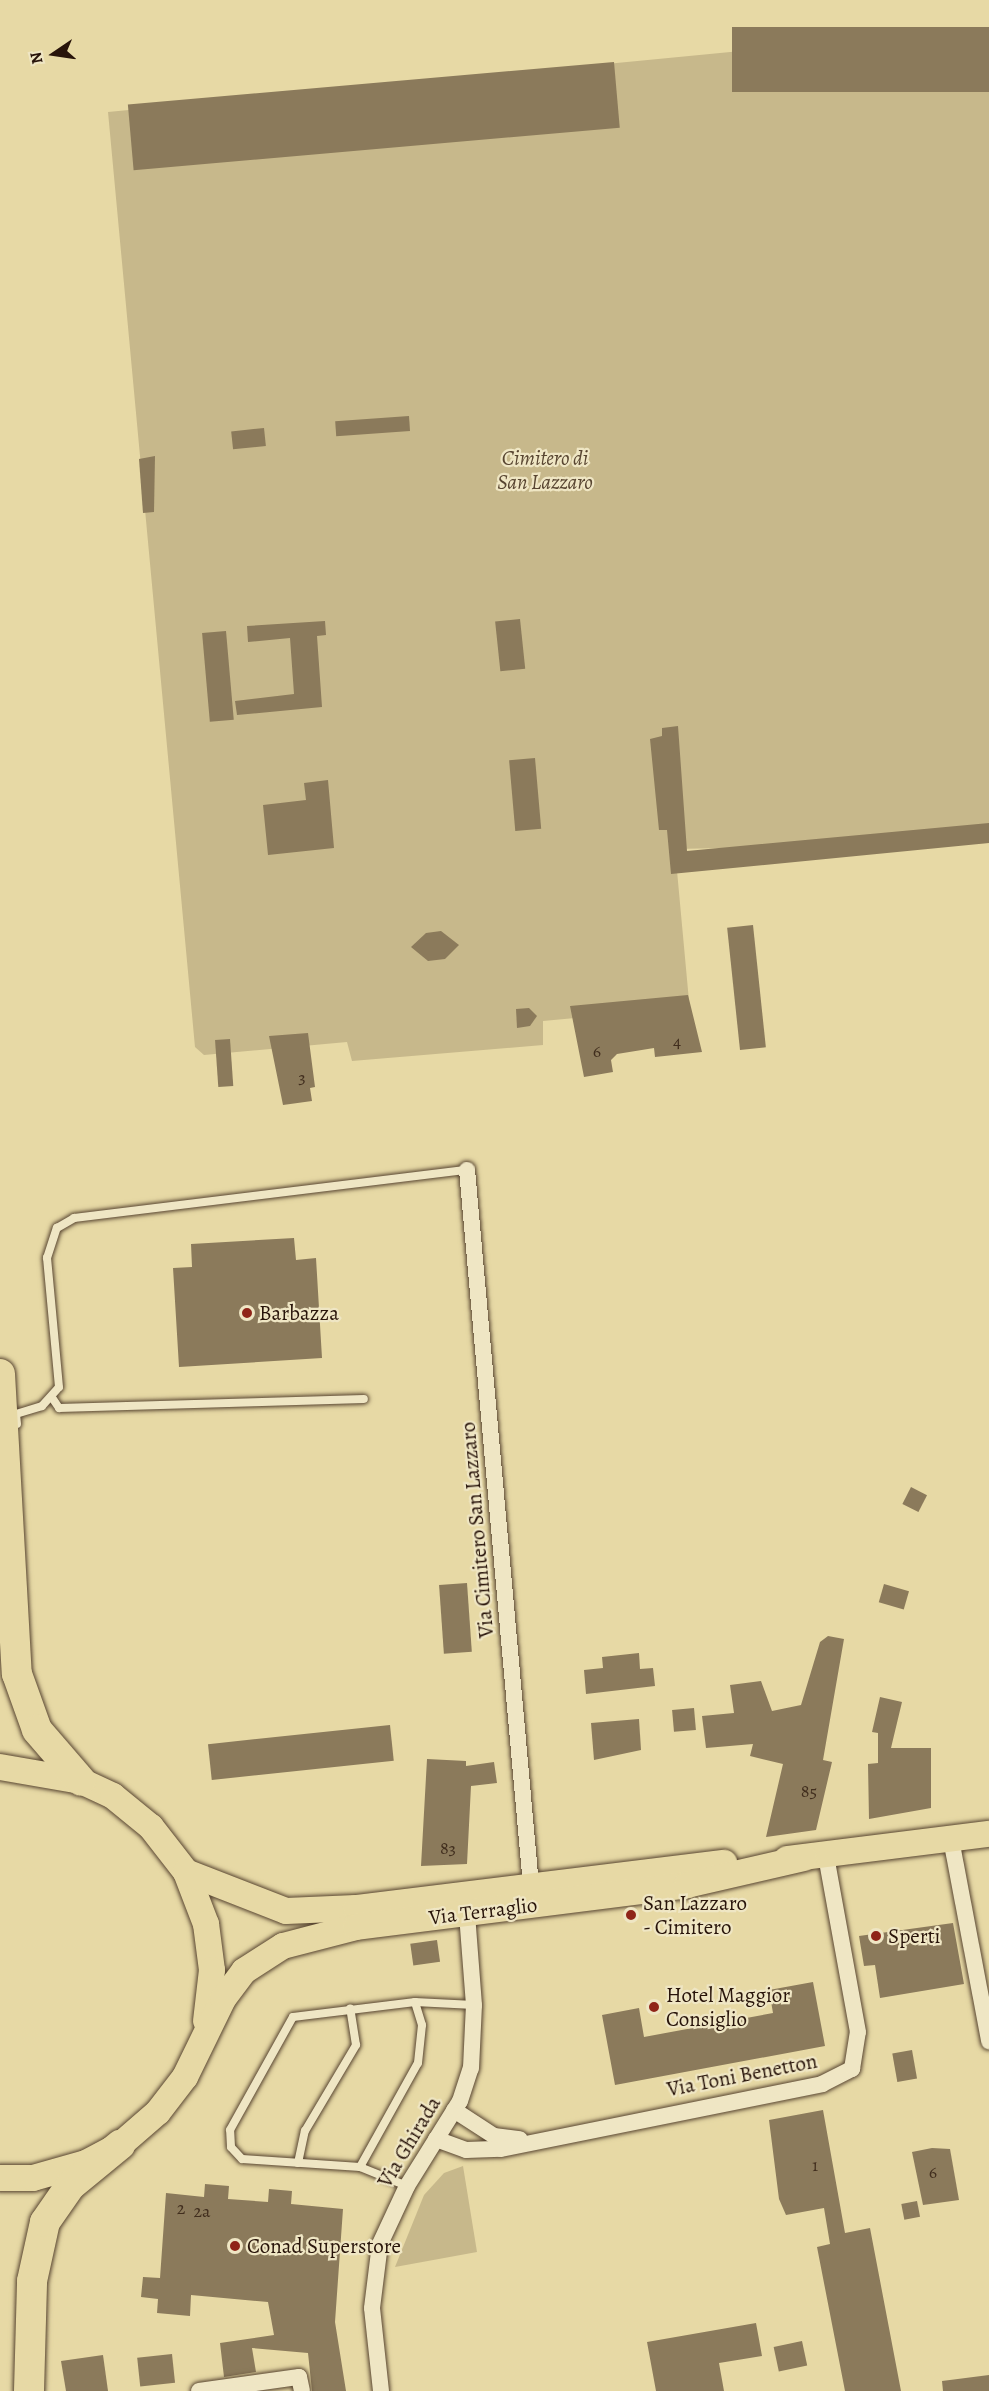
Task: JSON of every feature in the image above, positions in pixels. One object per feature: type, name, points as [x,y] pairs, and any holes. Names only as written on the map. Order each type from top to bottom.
[{"type":"highway","points":[[0,1374],[15,1501],[14,1655],[24,1704],[37,1730],[81,1781]]},
{"type":"highway","points":[[29,2391],[32,2282],[45,2222],[70,2186],[120,2145]]},
{"type":"main road","name":"Via Terraglio","points":[[0,1767],[81,1781],[113,1796],[151,1827],[186,1872],[206,1924],[212,1970],[204,2036]]},
{"type":"main road","name":"Via Terraglio","points":[[186,1872],[286,1911],[356,1908],[685,1866],[815,1857],[989,1834]]},
{"type":"main road","name":"Via Terraglio","points":[[0,2178],[33,2178],[86,2163],[120,2145],[158,2112],[185,2077],[204,2036],[244,1971],[283,1946],[315,1934],[687,1885],[815,1857]]},
{"type":"street","name":"Via Cimitero San Lazzaro","points":[[467,1170],[531,1886]]},
{"type":"street","points":[[951,1839],[989,2041]]},
{"type":"street","name":"Via Toni Benetton","points":[[436,2139],[476,2151],[822,2084],[852,2069],[858,2032],[815,1857]]},
{"type":"street","name":"Via Ghirada","points":[[381,2391],[374,2275],[385,2231],[407,2186],[454,2110],[471,2068],[474,2005],[467,1913]]},
{"type":"street","name":"Via Toni Benetton","points":[[454,2110],[494,2136],[530,2139]]},
{"type":"street","points":[[199,2391],[299,2377],[302,2391]]},
{"type":"lane","points":[[17,1436],[16,1414],[52,1399],[61,1373],[47,1258],[57,1228],[74,1218],[467,1170]]},
{"type":"lane","points":[[52,1399],[59,1408],[364,1399]]},
{"type":"lane","points":[[407,2186],[360,2167],[242,2159],[231,2147],[230,2130],[292,2017],[350,2008],[415,2002],[474,2005]]},
{"type":"lane","points":[[360,2167],[418,2062],[422,2025],[415,2002]]},
{"type":"lane","points":[[298,2163],[305,2131],[356,2045],[350,2008]]},
{"type":"green space","name":"Cimitero di San Lazzaro","points":[[989,27],[989,843],[675,849],[689,1001],[682,1008],[543,1021],[543,1045],[352,1061],[347,1042],[204,1055],[195,1047],[108,112]]},
{"type":"green space","points":[[463,2166],[477,2252],[395,2267],[424,2195],[444,2173]]},
{"type":"building","points":[[732,27],[989,27],[989,92],[732,92]]},
{"type":"building","points":[[614,62],[620,128],[134,170],[128,105]]},
{"type":"building","points":[[409,416],[410,431],[336,436],[335,421]]},
{"type":"building","points":[[264,428],[266,446],[233,449],[231,431]]},
{"type":"building","points":[[155,456],[154,512],[143,513],[139,459]]},
{"type":"building","points":[[520,619],[525,669],[500,671],[495,622]]},
{"type":"building","points":[[325,621],[326,635],[317,636],[322,707],[237,715],[235,701],[294,694],[290,638],[248,642],[247,626]]},
{"type":"building","points":[[226,631],[234,720],[210,722],[202,633]]},
{"type":"building","points":[[678,726],[687,851],[989,823],[989,843],[671,874],[667,830],[659,830],[650,739],[662,736],[662,728]]},
{"type":"building","points":[[535,758],[541,829],[515,831],[509,760]]},
{"type":"building","points":[[328,780],[334,848],[268,855],[263,805],[306,800],[304,783]]},
{"type":"building","points":[[753,925],[766,1047],[740,1050],[727,928]]},
{"type":"building","points":[[441,931],[459,945],[445,959],[428,961],[411,947],[426,933]]},
{"type":"building","points":[[688,995],[702,1052],[655,1057],[654,1048],[617,1054],[611,1060],[613,1072],[584,1077],[570,1006]]},
{"type":"building","points":[[529,1008],[537,1016],[530,1026],[517,1028],[516,1009]]},
{"type":"building","points":[[308,1033],[315,1087],[310,1088],[312,1101],[283,1105],[269,1036]]},
{"type":"building","points":[[230,1039],[233,1086],[218,1087],[215,1040]]},
{"type":"building","name":"Barbazza","points":[[294,1238],[296,1260],[316,1258],[322,1358],[179,1367],[173,1268],[192,1267],[191,1244]]},
{"type":"building","points":[[911,1487],[927,1495],[918,1512],[902,1504]]},
{"type":"building","points":[[467,1583],[472,1652],[444,1654],[439,1585]]},
{"type":"building","points":[[884,1584],[909,1591],[904,1609],[879,1602]]},
{"type":"building","points":[[828,1636],[844,1639],[823,1760],[832,1762],[816,1830],[766,1837],[783,1764],[750,1756],[753,1744],[706,1748],[702,1716],[734,1713],[730,1685],[761,1681],[772,1711],[801,1705],[820,1642]]},
{"type":"building","points":[[639,1653],[640,1669],[653,1668],[655,1686],[586,1694],[584,1670],[603,1668],[602,1657]]},
{"type":"building","points":[[880,1697],[902,1702],[891,1748],[931,1748],[931,1808],[869,1819],[868,1764],[878,1763],[878,1733],[872,1732]]},
{"type":"building","points":[[694,1708],[696,1730],[674,1732],[672,1710]]},
{"type":"building","points":[[639,1719],[641,1750],[594,1760],[591,1723]]},
{"type":"building","points":[[390,1725],[394,1761],[212,1780],[208,1744]]},
{"type":"building","points":[[427,1759],[466,1761],[466,1766],[494,1762],[497,1783],[471,1786],[467,1864],[421,1866]]},
{"type":"building","points":[[953,1923],[964,1984],[880,1998],[875,1965],[864,1966],[859,1936]]},
{"type":"building","points":[[437,1940],[440,1962],[413,1966],[410,1944]]},
{"type":"building","points":[[813,1982],[825,2046],[615,2085],[602,2015],[639,2008],[644,2037],[773,2013],[769,1990]]},
{"type":"building","points":[[912,2050],[917,2079],[897,2082],[892,2053]]},
{"type":"building","points":[[823,2110],[845,2233],[870,2228],[901,2391],[845,2391],[817,2247],[830,2244],[824,2208],[786,2215],[779,2199],[769,2120]]},
{"type":"building","points":[[932,2148],[950,2149],[959,2200],[923,2205],[912,2152]]},
{"type":"building","points":[[205,2184],[229,2186],[228,2199],[268,2202],[269,2189],[292,2191],[291,2204],[343,2209],[335,2322],[346,2391],[312,2391],[308,2353],[252,2348],[256,2372],[224,2377],[220,2343],[274,2335],[268,2302],[191,2295],[190,2316],[157,2313],[158,2299],[141,2297],[143,2277],[160,2278],[166,2193],[204,2197]]},
{"type":"building","points":[[917,2201],[920,2217],[904,2220],[901,2204]]},
{"type":"building","points":[[756,2323],[762,2356],[719,2363],[724,2391],[656,2391],[647,2342]]},
{"type":"building","points":[[802,2341],[807,2365],[779,2371],[774,2347]]},
{"type":"building","points":[[172,2354],[175,2383],[140,2386],[137,2358]]},
{"type":"building","points":[[103,2355],[108,2391],[66,2391],[61,2361]]},
{"type":"building","points":[[989,2375],[989,2391],[943,2391],[942,2381]]},
{"type":"place","name":"Barbazza","points":[[247,1313]]},
{"type":"place","name":"San Lazzaro - Cimitero","points":[[631,1915]]},
{"type":"place","name":"Sperti","points":[[876,1936]]},
{"type":"place","name":"Hotel Maggior Consiglio","points":[[654,2007]]},
{"type":"place","name":"Conad Superstore","points":[[235,2246]]}]
